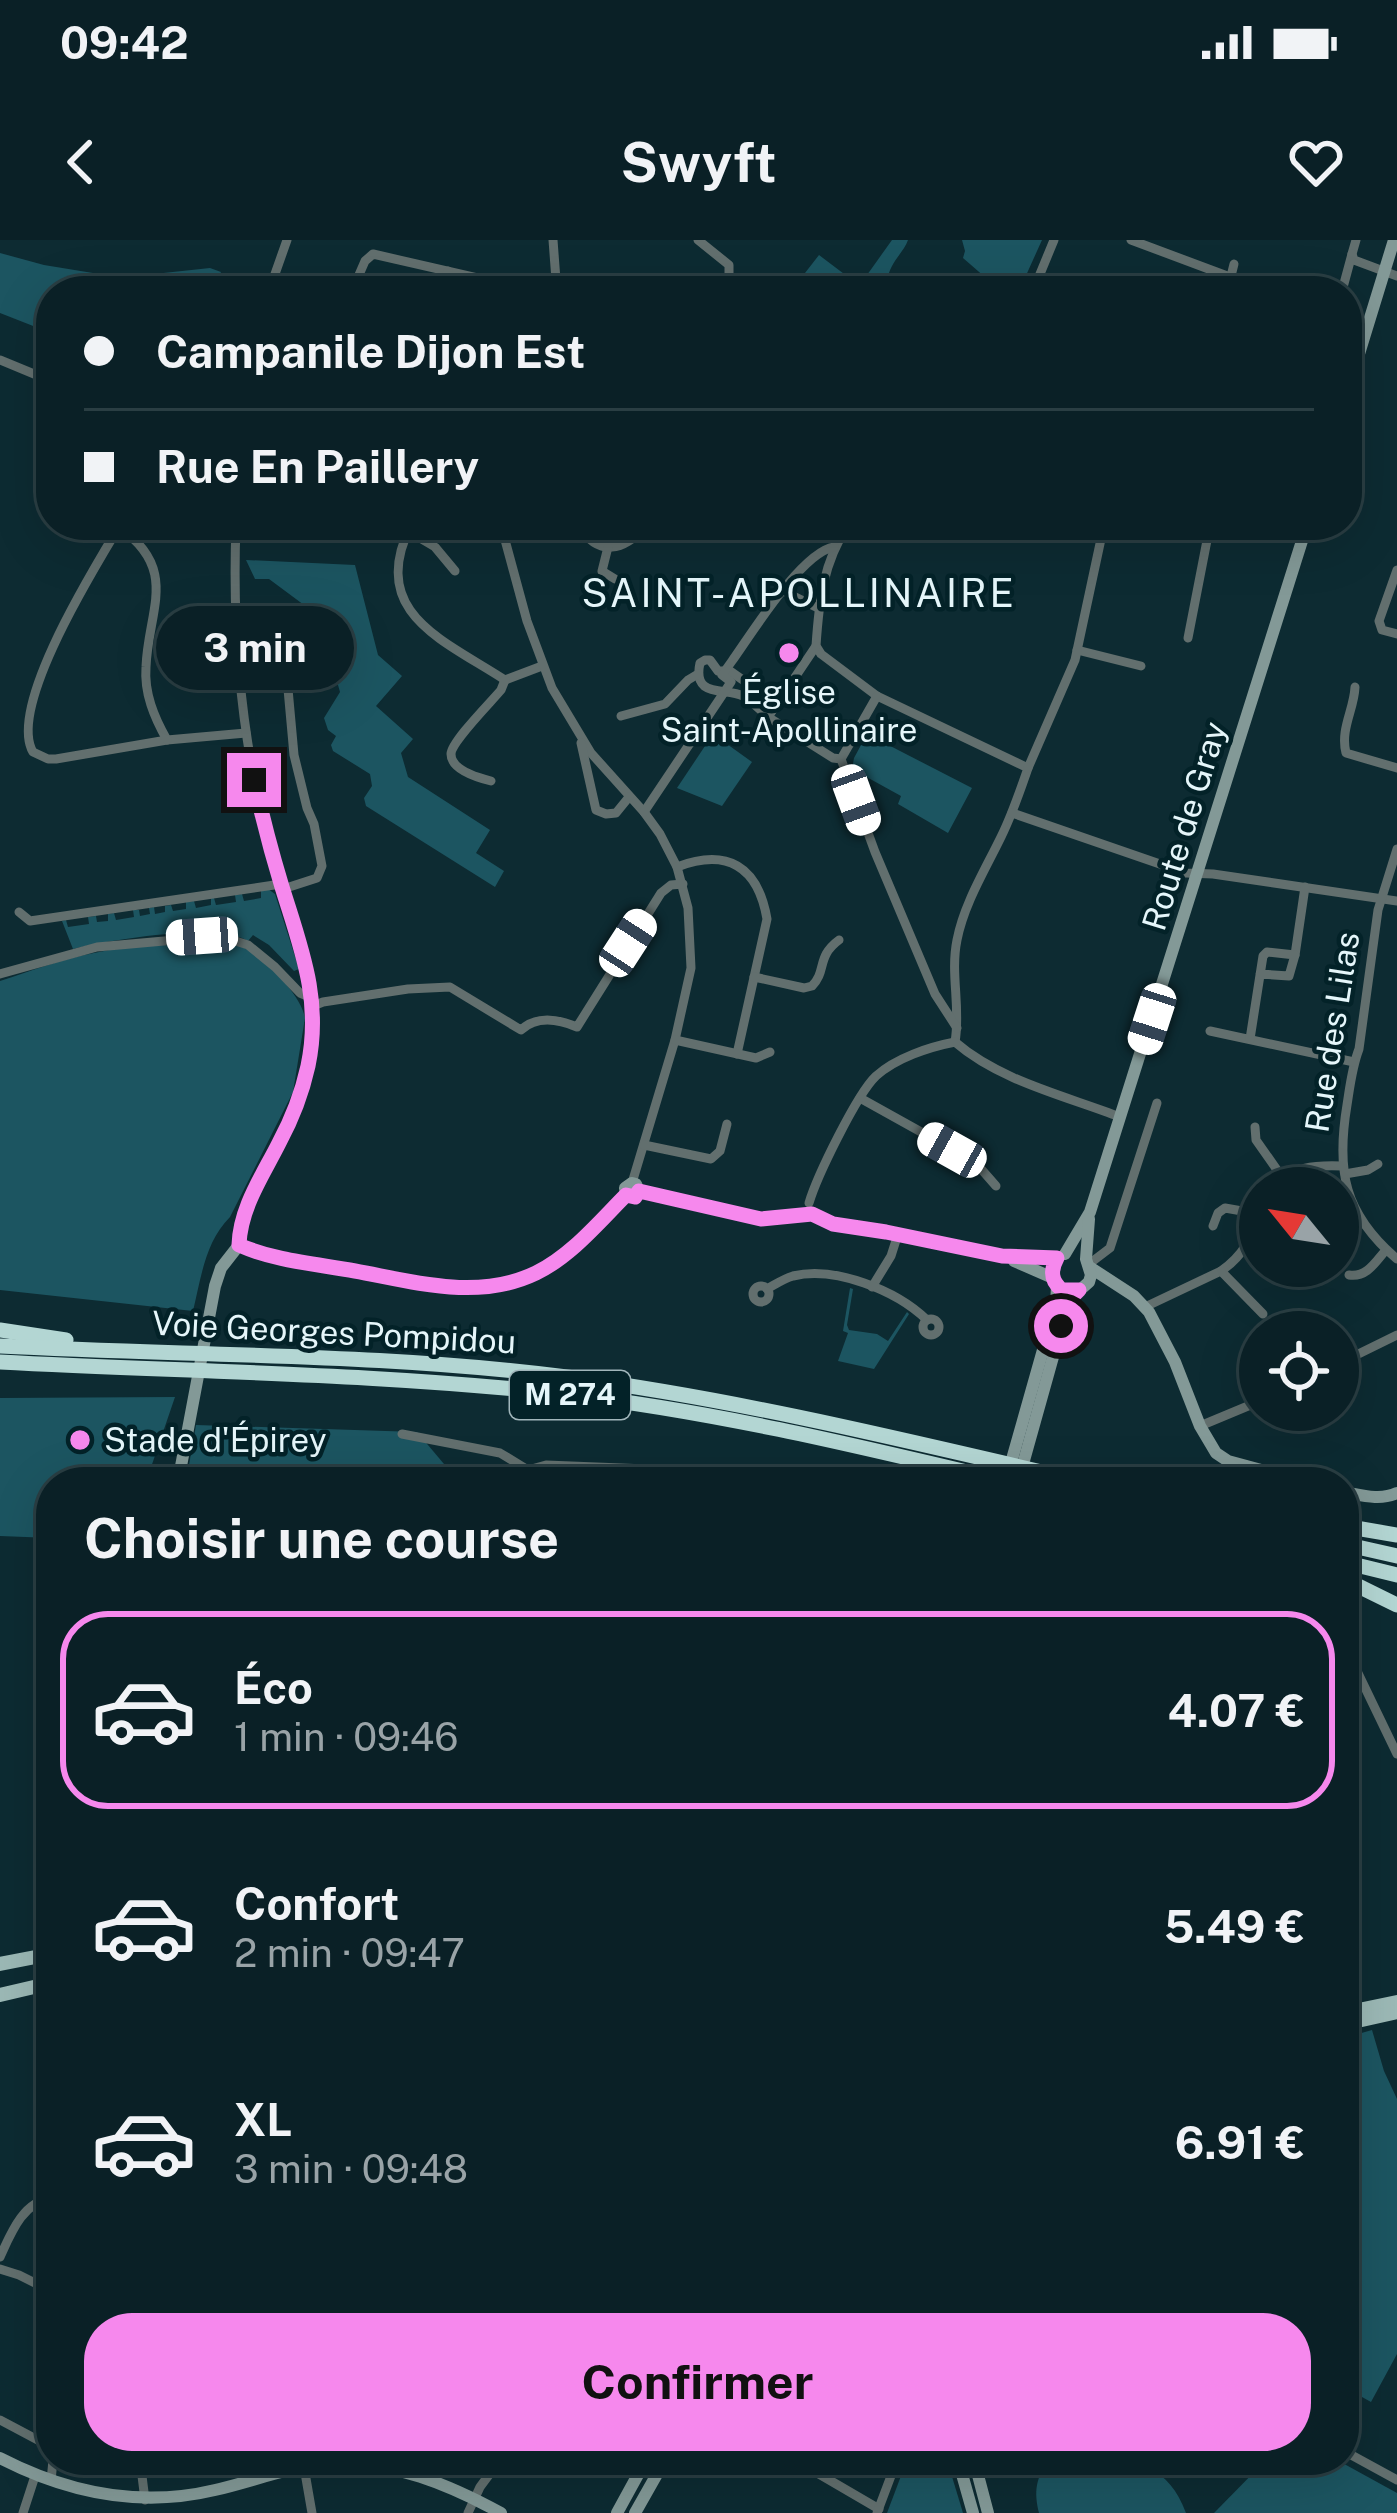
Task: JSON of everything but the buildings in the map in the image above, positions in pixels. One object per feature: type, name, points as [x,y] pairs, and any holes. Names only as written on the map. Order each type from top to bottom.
[{"type":"highway","points":[[0,1330],[152,1352]]},
{"type":"highway","name":"Voie Georges Pompidou","points":[[0,1346],[455,1366],[571,1378],[783,1414],[1018,1467]]},
{"type":"highway","name":"Voie Georges Pompidou","points":[[0,1362],[401,1380],[567,1394],[720,1418],[943,1467]]},
{"type":"highway","points":[[1359,1529],[1397,1535]]},
{"type":"highway","points":[[1359,1547],[1397,1556]]},
{"type":"highway","points":[[1359,1566],[1397,1575]]},
{"type":"highway","points":[[1359,1586],[1397,1605]]},
{"type":"main road","points":[[1362,331],[1390,274],[1394,240]]},
{"type":"main road","name":"Route de Gray","points":[[1088,1264],[1090,1212],[1301,540]]},
{"type":"main road","points":[[181,1467],[209,1312],[221,1268],[239,1245],[268,1255],[432,1286],[481,1288],[538,1272],[582,1239],[632,1190],[761,1219],[807,1210],[833,1224],[1002,1256],[1077,1253],[1145,1307],[1216,1453],[1250,1467]]},
{"type":"main road","name":"Route de Gray","points":[[1061,1256],[1090,1212]]},
{"type":"main road","points":[[1002,1256],[1071,1292],[1098,1287],[1134,1296]]},
{"type":"main road","points":[[1026,1432],[1056,1304],[1052,1268],[1061,1256]]},
{"type":"main road","points":[[1016,1467],[1067,1307],[1091,1275],[1088,1264]]},
{"type":"main road","points":[[1359,1495],[1390,1497],[1397,1493]]},
{"type":"main road","points":[[0,1964],[36,1957]]},
{"type":"main road","points":[[0,1995],[36,1987]]},
{"type":"main road","points":[[1359,2010],[1397,2002]]},
{"type":"main road","points":[[1359,2021],[1397,2012]]},
{"type":"main road","points":[[0,2458],[35,2476],[126,2503],[215,2490],[269,2475]]},
{"type":"main road","points":[[413,2475],[501,2513]]},
{"type":"main road","points":[[619,2509],[638,2475]]},
{"type":"main road","points":[[636,2512],[657,2475]]},
{"type":"main road","points":[[963,2475],[974,2513]]},
{"type":"main road","points":[[978,2475],[988,2513]]},
{"type":"street","points":[[274,276],[287,240]]},
{"type":"street","points":[[553,240],[556,276]]},
{"type":"street","points":[[698,240],[729,266],[729,276]]},
{"type":"street","points":[[1039,276],[1054,240]]},
{"type":"street","points":[[1131,240],[1215,276]]},
{"type":"street","points":[[1346,276],[1355,240]]},
{"type":"street","points":[[359,276],[373,254],[470,276]]},
{"type":"street","points":[[1352,254],[1359,263],[1390,274]]},
{"type":"street","points":[[1231,276],[1234,264]]},
{"type":"street","points":[[446,276],[448,271]]},
{"type":"street","points":[[0,360],[36,375]]},
{"type":"street","points":[[111,540],[48,659],[29,723],[28,744],[40,757],[56,759],[166,740],[246,733]]},
{"type":"street","points":[[132,540],[145,554],[156,582],[146,685],[166,740]]},
{"type":"street","points":[[235,540],[238,655],[246,733],[260,809],[307,966],[312,1002],[308,1066],[297,1106],[248,1205],[239,1245]]},
{"type":"street","points":[[405,540],[397,577],[407,607],[445,644],[505,680]]},
{"type":"street","points":[[426,540],[455,571]]},
{"type":"street","points":[[505,540],[542,666],[580,737],[644,812],[677,867],[688,908],[691,968],[632,1190]]},
{"type":"street","points":[[592,540],[603,548],[622,547],[630,540]]},
{"type":"street","points":[[768,716],[816,646],[822,583],[838,540]]},
{"type":"street","points":[[955,1042],[953,961],[958,932],[1077,650],[1101,540]]},
{"type":"street","points":[[1188,638],[1207,540]]},
{"type":"street","points":[[608,547],[602,571],[615,579]]},
{"type":"street","points":[[644,812],[731,682],[722,675],[782,592],[820,549],[834,547]]},
{"type":"street","points":[[1397,570],[1379,621],[1382,630],[1397,634]]},
{"type":"street","points":[[782,592],[818,608]]},
{"type":"street","points":[[816,646],[877,696],[1028,768]]},
{"type":"street","points":[[1077,650],[1141,666]]},
{"type":"street","points":[[20,912],[31,920],[282,886],[314,880],[322,872],[294,755],[283,652],[238,655]]},
{"type":"street","points":[[777,704],[730,671],[718,670],[710,659],[700,663],[698,674],[704,684],[723,694],[735,692],[745,697],[833,758],[842,759]]},
{"type":"street","points":[[491,781],[461,768],[451,753],[505,680],[542,666]]},
{"type":"street","points":[[621,716],[665,704],[698,674]]},
{"type":"street","points":[[1355,687],[1346,724],[1346,753],[1397,768]]},
{"type":"street","points":[[877,696],[842,759],[935,994],[957,1028]]},
{"type":"street","points":[[580,737],[596,810],[616,813],[629,797]]},
{"type":"street","points":[[1012,813],[1186,873],[1397,901]]},
{"type":"street","name":"Rue des Lilas","points":[[1344,1167],[1342,1135],[1381,898],[1397,849]]},
{"type":"street","points":[[677,867],[709,857],[722,859],[739,867],[764,898],[767,919],[737,1054]]},
{"type":"street","points":[[0,974],[109,945],[220,936],[248,944],[312,1002],[450,987],[521,1030],[547,1019],[577,1027],[661,893],[671,885],[683,884]]},
{"type":"street","points":[[1261,974],[1290,976],[1305,887]]},
{"type":"street","points":[[754,977],[812,986],[824,955],[839,940]]},
{"type":"street","points":[[1250,1039],[1265,952],[1295,955]]},
{"type":"street","points":[[1210,1031],[1354,1062]]},
{"type":"street","points":[[675,1040],[756,1058],[770,1052]]},
{"type":"street","points":[[955,1042],[1005,1072],[1120,1118]]},
{"type":"street","points":[[807,1210],[815,1182],[872,1080],[890,1066],[955,1042]]},
{"type":"street","points":[[860,1098],[975,1162],[996,1186]]},
{"type":"street","points":[[1088,1264],[1110,1248],[1156,1102]]},
{"type":"street","points":[[644,1145],[711,1159],[720,1151],[727,1124]]},
{"type":"street","points":[[1256,1127],[1256,1140],[1275,1167]]},
{"type":"street","name":"Rue des Lilas","points":[[1359,1170],[1378,1164]]},
{"type":"street","points":[[1213,1226],[1225,1208],[1239,1210]]},
{"type":"street","name":"Rue des Lilas","points":[[1359,1215],[1397,1259]]},
{"type":"street","points":[[872,1287],[898,1234]]},
{"type":"street","points":[[1359,1276],[1386,1250]]},
{"type":"street","points":[[1145,1307],[1239,1258]]},
{"type":"street","points":[[1221,1271],[1260,1311]]},
{"type":"street","points":[[767,1289],[786,1278],[810,1274],[872,1287],[926,1320]]},
{"type":"street","points":[[1359,1354],[1397,1335]]},
{"type":"street","points":[[1200,1426],[1239,1410]]},
{"type":"street","points":[[402,1434],[500,1453],[523,1467]]},
{"type":"street","points":[[539,1467],[596,1467]]},
{"type":"street","points":[[1359,1675],[1397,1754]]},
{"type":"street","points":[[0,2257],[26,2209],[36,2201]]},
{"type":"street","points":[[0,2269],[36,2284]]},
{"type":"street","points":[[0,2420],[36,2439]]},
{"type":"street","points":[[1359,2459],[1397,2480]]},
{"type":"street","points":[[51,2481],[52,2475]]},
{"type":"street","points":[[142,2475],[145,2500]]},
{"type":"street","points":[[310,2475],[312,2513]]},
{"type":"street","points":[[468,2513],[490,2475]]},
{"type":"street","points":[[819,2475],[878,2511],[891,2475]]},
{"type":"street","points":[[23,2513],[35,2476]]},
{"type":"street","points":[[619,2509],[636,2512]]},
{"type":"shaded area","points":[[892,240],[908,240],[888,276],[866,276]]},
{"type":"shaded area","points":[[962,240],[1042,240],[1026,276],[984,276],[963,258]]},
{"type":"shaded area","points":[[0,253],[99,274],[210,268],[221,272],[219,276],[36,276],[36,327],[0,313]]},
{"type":"shaded area","points":[[819,255],[847,276],[803,276]]},
{"type":"shaded area","points":[[246,560],[355,565],[378,655],[402,676],[376,706],[413,739],[401,753],[408,777],[490,830],[476,853],[504,871],[495,887],[366,806],[370,774],[333,751],[336,736],[324,718],[340,692],[325,671],[336,652],[331,625],[269,579],[255,579]]},
{"type":"shaded area","points":[[713,734],[752,762],[722,806],[677,788]]},
{"type":"shaded area","points":[[867,734],[972,788],[948,833],[898,804],[901,796],[852,769]]},
{"type":"shaded area","points":[[261,891],[275,894],[299,969],[294,971],[253,935],[248,941],[213,933],[163,934],[73,949],[62,921],[68,927],[89,924],[88,917],[108,921],[108,914],[114,913],[116,920],[134,917],[133,910],[139,910],[140,916],[150,914],[149,908],[154,907],[155,914],[171,905],[173,911],[186,909],[186,902],[194,901],[196,908],[211,905],[211,898],[216,905],[236,902],[235,895],[242,894],[244,901],[261,898]]},
{"type":"shaded area","points":[[220,941],[245,948],[264,962],[291,990],[305,1018],[293,1092],[209,1249],[193,1311],[0,1290],[0,981],[109,950]]},
{"type":"shaded area","points":[[850,1288],[849,1330],[877,1334],[888,1341],[909,1314],[874,1369],[838,1361],[848,1333],[843,1331]]},
{"type":"shaded area","name":"Stade d'Épirey","points":[[175,1397],[151,1467],[36,1467],[36,1537],[0,1536],[0,1398]]},
{"type":"shaded area","points":[[196,1425],[417,1432],[444,1464],[444,1467],[189,1467]]},
{"type":"shaded area","points":[[1372,2030],[1397,2099],[1397,2354],[1371,2402],[1359,2395],[1359,2034]]},
{"type":"shaded area","points":[[1359,2472],[1397,2493],[1397,2513],[1214,2513],[1251,2475]]},
{"type":"shaded area","points":[[901,2475],[952,2475],[963,2513],[887,2513]]},
{"type":"shaded area","points":[[1041,2475],[1160,2475],[1176,2492],[1186,2513],[1039,2513]]},
{"type":"place","name":"Église Saint-Apollinaire","points":[[789,653]]},
{"type":"place","name":"Stade d'Épirey","points":[[80,1440]]},
{"type":"district","name":"SAINT-APOLLINAIRE","points":[[799,593]]},
{"type":"route","points":[[254,780],[307,966],[313,1029],[297,1106],[248,1205],[239,1245],[268,1255],[432,1286],[481,1288],[538,1272],[582,1239],[626,1195],[635,1197],[639,1191],[761,1219],[812,1214],[833,1224],[1002,1256],[1057,1258],[1052,1268],[1054,1281],[1062,1290],[1079,1290],[1061,1326]]}]
